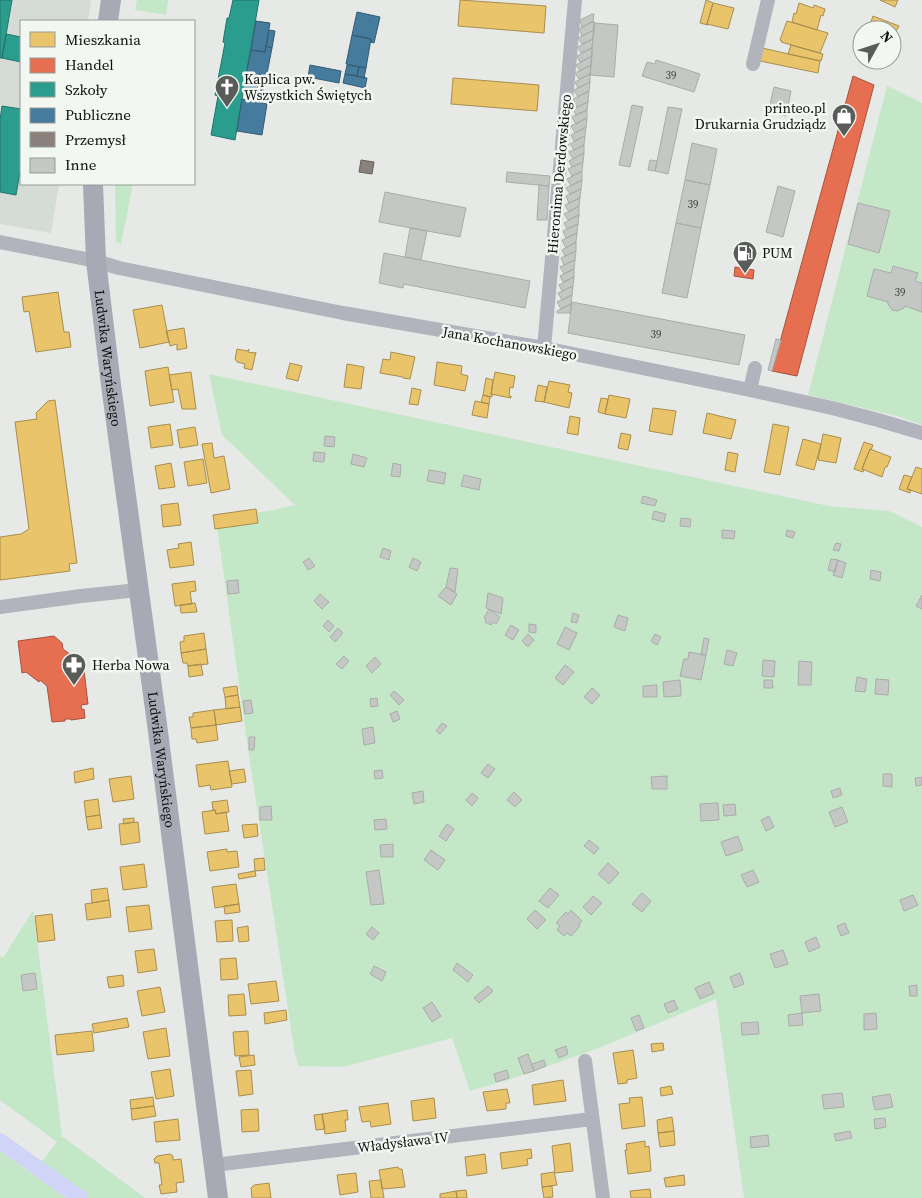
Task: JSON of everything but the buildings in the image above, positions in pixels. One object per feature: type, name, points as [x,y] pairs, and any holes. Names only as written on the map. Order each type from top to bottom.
[{"type":"street","points":[[108,20],[111,0]]},
{"type":"street","name":"Hieronima Derdowskiego","points":[[544,348],[575,0]]},
{"type":"street","points":[[753,64],[768,0]]},
{"type":"street","name":"Ludwika Waryńskiego","points":[[94,185],[96,261],[111,385],[160,744],[218,1198]]},
{"type":"street","name":"Jana Kochanowskiego","points":[[0,242],[343,313],[544,348],[750,390],[832,408],[922,433]]},
{"type":"street","points":[[750,390],[756,368]]},
{"type":"street","points":[[0,607],[138,590]]},
{"type":"street","points":[[585,1060],[603,1198]]},
{"type":"street","name":"Władysława IV","points":[[214,1165],[592,1119]]},
{"type":"shaded area","points":[[0,0],[91,0],[88,20],[20,20],[20,185],[59,185],[51,233],[0,224]]},
{"type":"green space","points":[[137,0],[168,0],[166,15],[135,10]]},
{"type":"green space","points":[[887,86],[922,103],[922,425],[897,416],[808,395]]},
{"type":"green space","points":[[115,185],[133,185],[121,244],[116,242]]},
{"type":"green space","points":[[209,374],[829,506],[889,511],[922,527],[922,1198],[744,1198],[716,999],[599,1048],[508,1080],[470,1091],[452,1038],[343,1067],[299,1066],[295,1055],[249,756],[216,519],[295,505],[222,435]]},
{"type":"green space","points":[[33,910],[61,1138],[63,1137],[145,1198],[80,1198],[39,1165],[57,1142],[0,1100],[0,956],[3,958]]},
{"type":"green space","points":[[0,1151],[66,1198],[0,1198]]},
{"type":"waterway","points":[[0,1141],[80,1198]]},
{"type":"place","name":"Kaplica pw. Wszystkich Świętych","points":[[227,108]]},
{"type":"place","name":"printeo.pl Drukarnia Grudziądz","points":[[844,137]]},
{"type":"place","name":"PUM","points":[[745,274]]},
{"type":"place","name":"Herba Nowa","points":[[74,686]]}]
